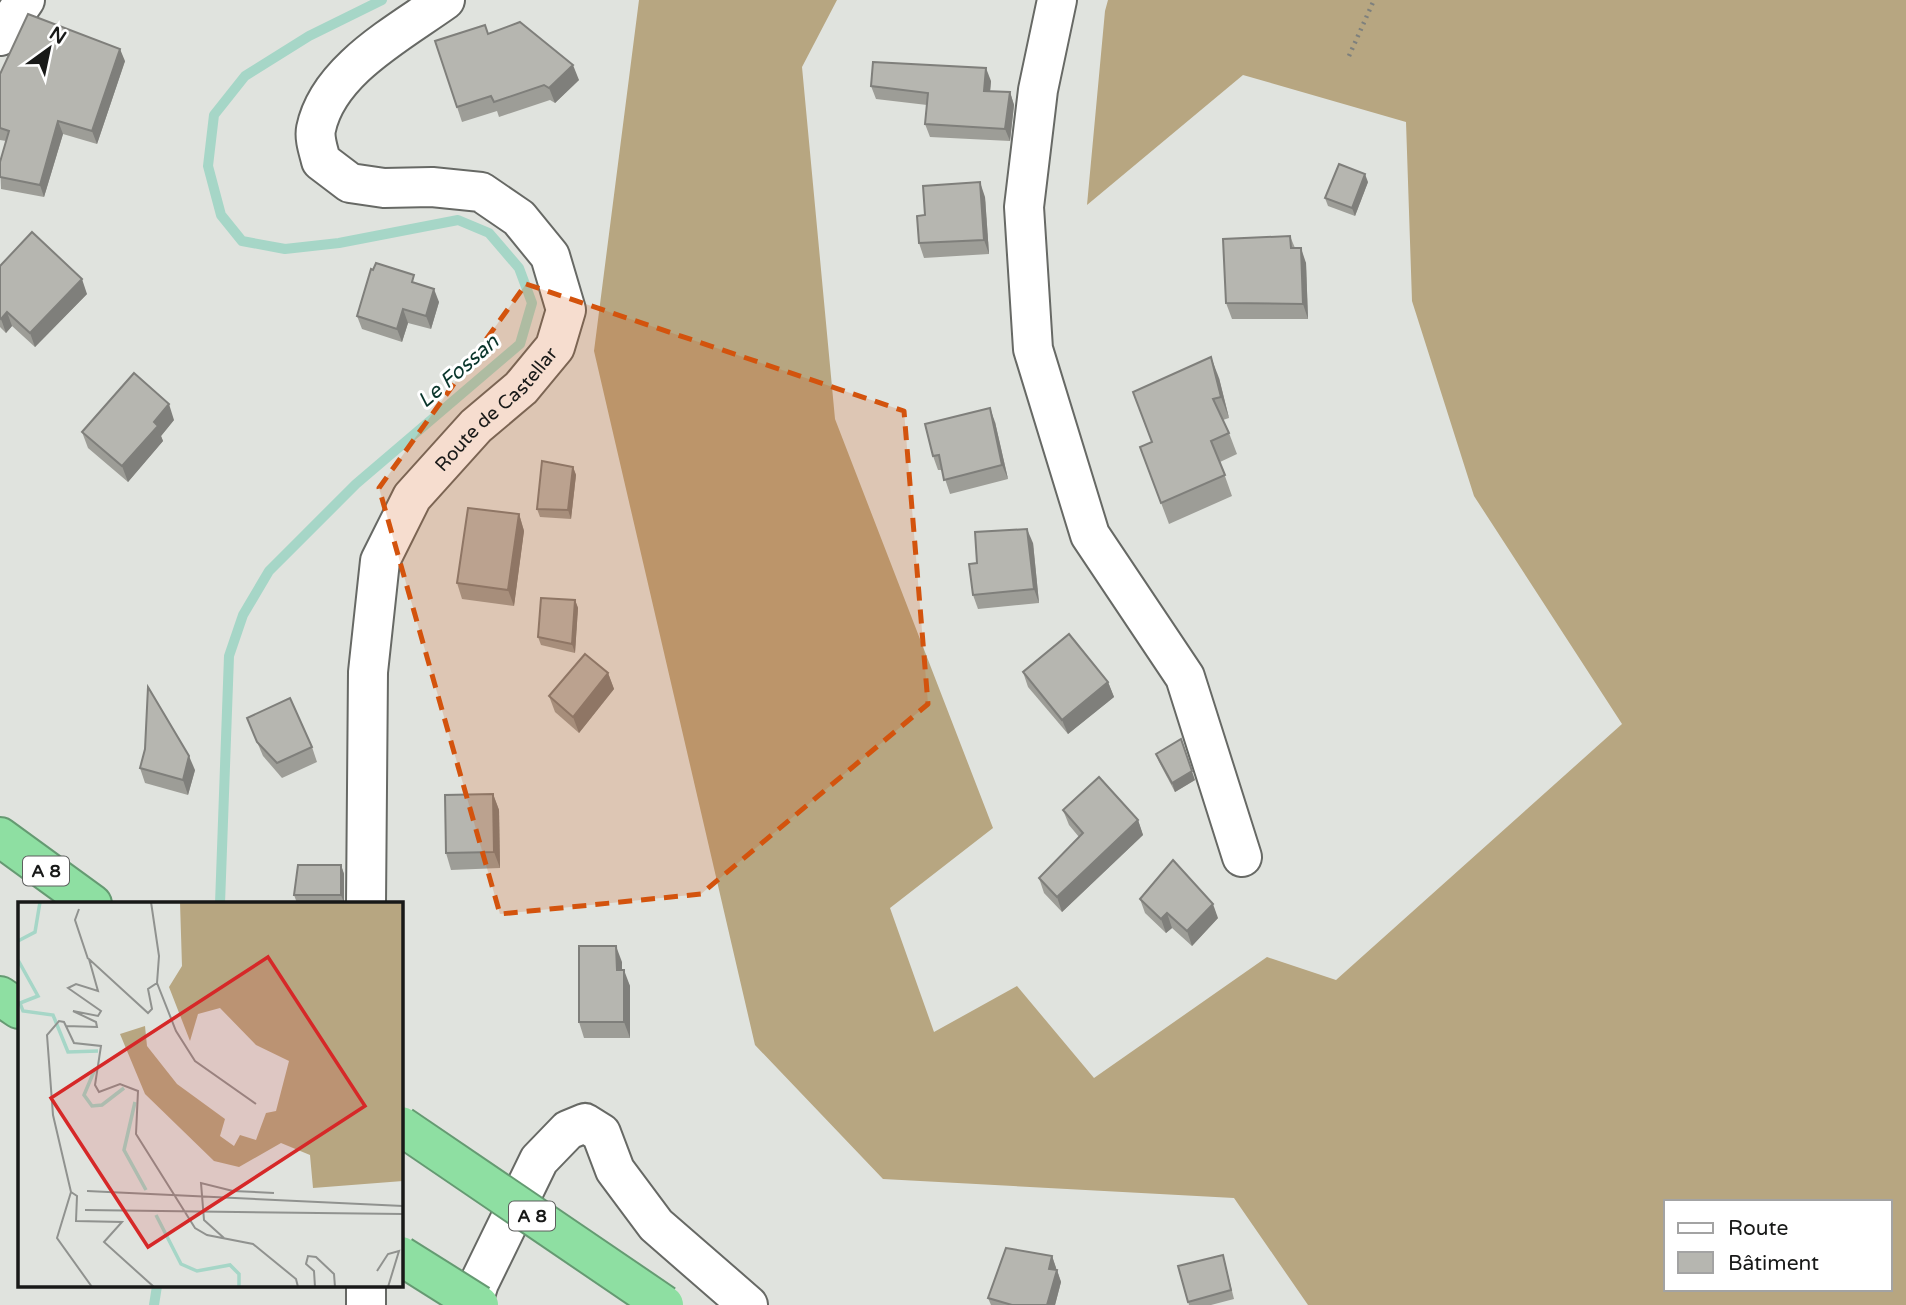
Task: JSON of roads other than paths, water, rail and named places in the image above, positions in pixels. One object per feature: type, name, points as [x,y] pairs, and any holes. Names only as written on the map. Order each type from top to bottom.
[{"type":"highway","name":"A 8","points":[[0,837],[89,902]]},
{"type":"highway","points":[[0,996],[18,1008]]},
{"type":"highway","name":"A 8","points":[[402,1127],[664,1305]]},
{"type":"highway","points":[[402,1257],[479,1305]]},
{"type":"street","points":[[0,36],[25,0]]},
{"type":"street","name":"Route de Castellar","points":[[366,902],[368,672],[380,561],[412,497],[476,426],[521,388],[555,347],[566,310],[550,257],[519,218],[481,192],[432,187],[384,188],[349,183],[321,162],[315,132],[328,96],[354,66],[445,0]]},
{"type":"street","points":[[1057,0],[1038,90],[1024,207],[1033,349],[1090,535],[1185,677],[1242,857]]},
{"type":"street","points":[[472,1305],[479,1283],[539,1160],[568,1130],[585,1123],[601,1133],[615,1170],[656,1225],[748,1305]]},
{"type":"waterway","name":"Le Fossan","points":[[220,902],[229,656],[243,615],[269,571],[356,484],[520,344],[532,303],[519,268],[489,233],[458,220],[339,243],[285,249],[242,241],[221,215],[208,166],[214,115],[245,76],[309,36],[382,0]]},
{"type":"waterway","name":"Le Fossan","points":[[154,1305],[157,1288]]}]
